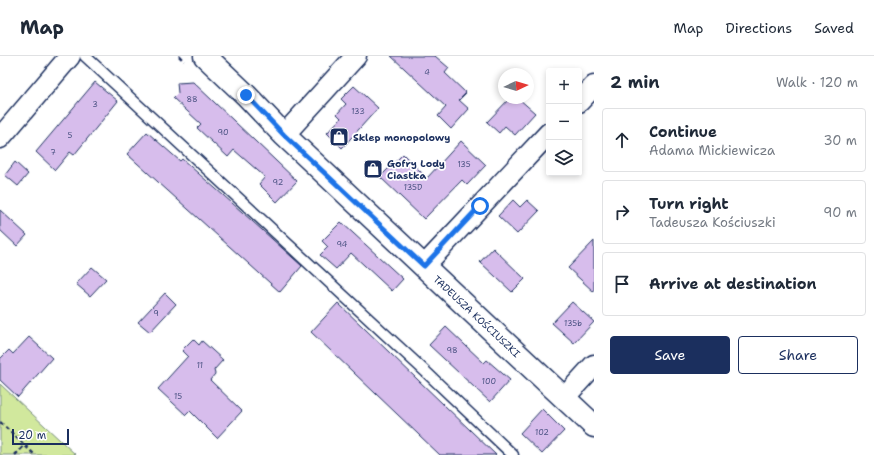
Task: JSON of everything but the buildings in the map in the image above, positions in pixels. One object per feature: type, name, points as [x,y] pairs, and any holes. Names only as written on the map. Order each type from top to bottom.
[{"type":"main road","name":"TADEUSZA KOŚCIUSZKI","points":[[205,56],[246,95],[284,135],[594,426]]},
{"type":"street","points":[[0,138],[70,56]]},
{"type":"street","points":[[284,135],[356,56]]},
{"type":"street","points":[[582,99],[594,86]]},
{"type":"street","points":[[424,266],[546,136]]},
{"type":"street","points":[[564,398],[594,366]]},
{"type":"lane","points":[[85,56],[427,373],[513,455]]},
{"type":"path","points":[[0,422],[35,455]]},
{"type":"path","points":[[15,455],[25,445]]},
{"type":"green space","points":[[0,384],[76,455],[0,455]]},
{"type":"place","name":"Sklep monopolowy","points":[[339,137]]},
{"type":"place","name":"Gofry Lody Ciastka","points":[[373,169]]},
{"type":"route","points":[[246,95],[284,135],[424,266],[480,206]]}]
